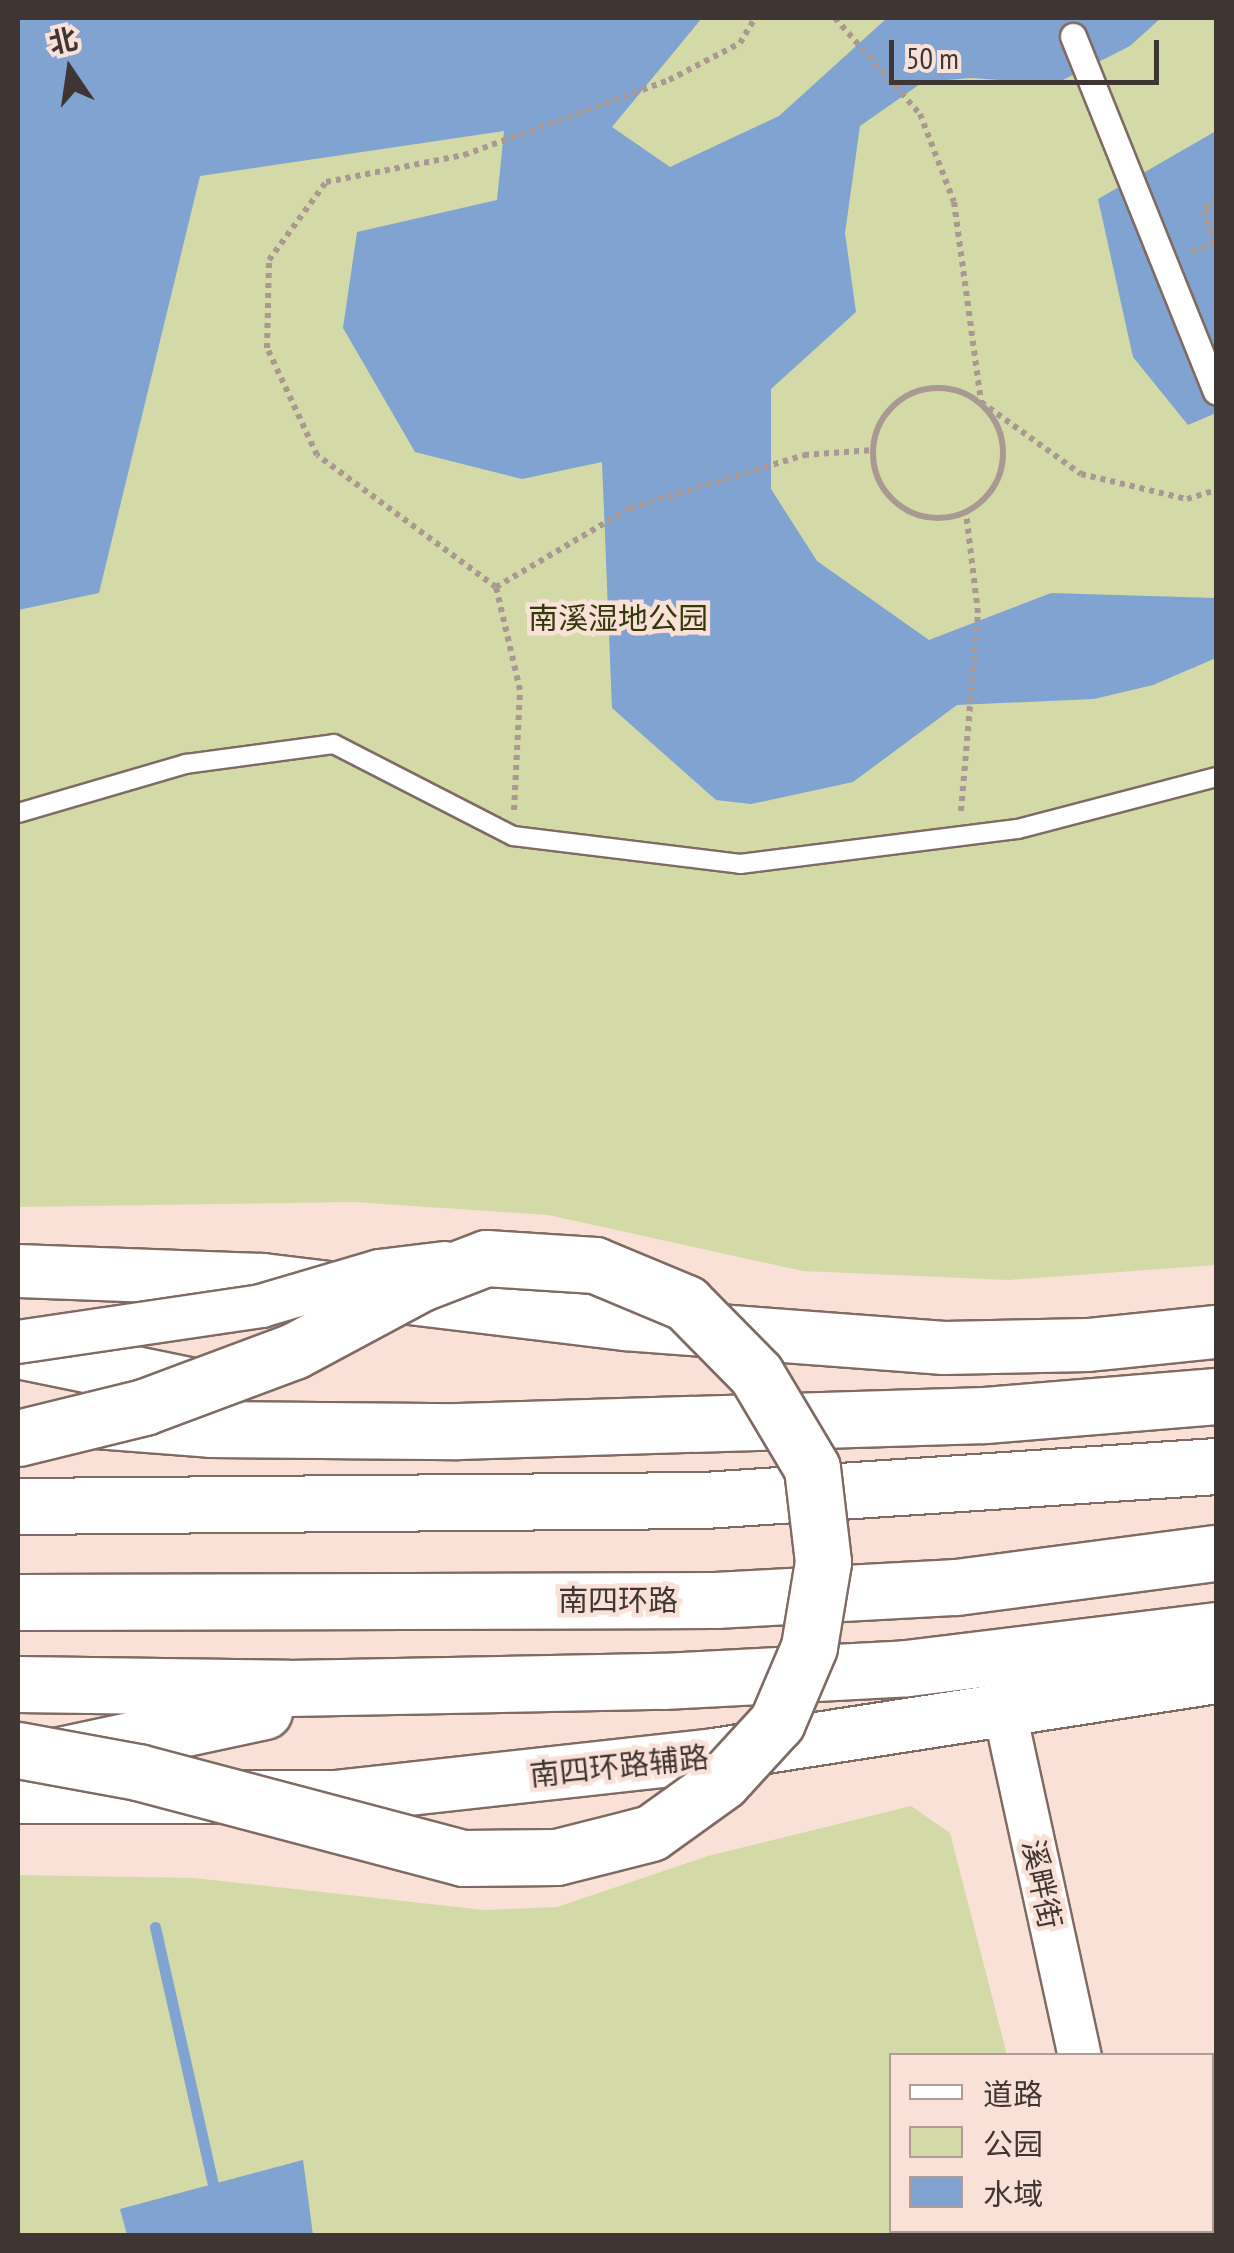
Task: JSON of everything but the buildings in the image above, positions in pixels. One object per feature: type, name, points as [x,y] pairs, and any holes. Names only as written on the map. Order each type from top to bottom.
[{"type":"highway","points":[[18,1438],[144,1408],[294,1351],[421,1283],[486,1258],[596,1265],[686,1303],[756,1374],[812,1468],[823,1562],[809,1647],[777,1722],[722,1782],[651,1832],[557,1857],[464,1858],[138,1772],[18,1750]]},
{"type":"highway","points":[[18,1350],[320,1409],[568,1428]]},
{"type":"highway","points":[[18,1413],[210,1429],[568,1428],[985,1415],[1216,1396]]},
{"type":"highway","points":[[1130,1474],[1216,1444]]},
{"type":"highway","points":[[18,1506],[704,1500],[1216,1466]]},
{"type":"highway","name":"南四环路","points":[[18,1602],[715,1600],[957,1587],[1216,1553]]},
{"type":"highway","points":[[18,1684],[435,1685],[907,1668],[1216,1630]]},
{"type":"highway","points":[[18,1765],[226,1717],[435,1685]]},
{"type":"main road","points":[[18,1271],[262,1280],[589,1320],[944,1348],[1088,1345],[1216,1332]]},
{"type":"main road","name":"南四环路辅路","points":[[18,1797],[336,1797],[714,1755],[1005,1713],[1216,1677]]},
{"type":"street","points":[[1073,36],[1216,392]]},
{"type":"street","points":[[18,1342],[261,1306],[379,1271],[486,1258]]},
{"type":"street","name":"溪畔街","points":[[1005,1713],[1079,2053]]},
{"type":"lane","points":[[18,813],[186,764],[334,744],[513,836],[740,864],[1018,829],[1216,777]]},
{"type":"path","points":[[513,836],[520,690],[496,587],[317,455],[267,348],[270,260],[326,182],[464,156],[669,80],[740,42],[755,18]]},
{"type":"path","points":[[835,18],[920,114],[954,202],[981,402],[995,419],[1004,461],[997,482],[966,512],[922,516],[902,507],[886,492],[873,450],[887,412],[922,389],[963,392],[981,402],[1080,474],[1186,499],[1216,490]]},
{"type":"path","points":[[1164,260],[1213,244],[1205,208],[1216,199]]},
{"type":"path","points":[[496,587],[630,508],[804,455],[873,450]]},
{"type":"path","points":[[958,837],[978,612],[966,512]]},
{"type":"green space","name":"南溪湿地公园","points":[[18,18],[1216,18],[1216,1265],[1009,1280],[803,1271],[548,1215],[353,1202],[18,1207]]},
{"type":"green space","points":[[911,1806],[950,1833],[1006,2053],[889,2053],[889,2233],[1050,2235],[18,2236],[18,1875],[194,1878],[484,1910],[557,1907],[708,1856]]},
{"type":"water","points":[[18,18],[702,18],[612,127],[670,167],[779,116],[887,18],[1161,18],[1130,46],[1055,84],[971,78],[923,82],[860,126],[845,233],[856,312],[771,389],[771,489],[817,561],[929,640],[1051,593],[1216,598],[1216,658],[1153,685],[1094,699],[957,705],[853,782],[751,804],[716,800],[612,708],[602,462],[522,479],[415,452],[343,328],[357,232],[497,200],[504,131],[200,176],[99,593],[18,610]]},
{"type":"water","points":[[1216,131],[1216,413],[1188,425],[1133,357],[1098,199]]},
{"type":"water","points":[[303,2160],[313,2235],[127,2235],[120,2209]]},
{"type":"waterway","points":[[155,1927],[216,2197]]}]
